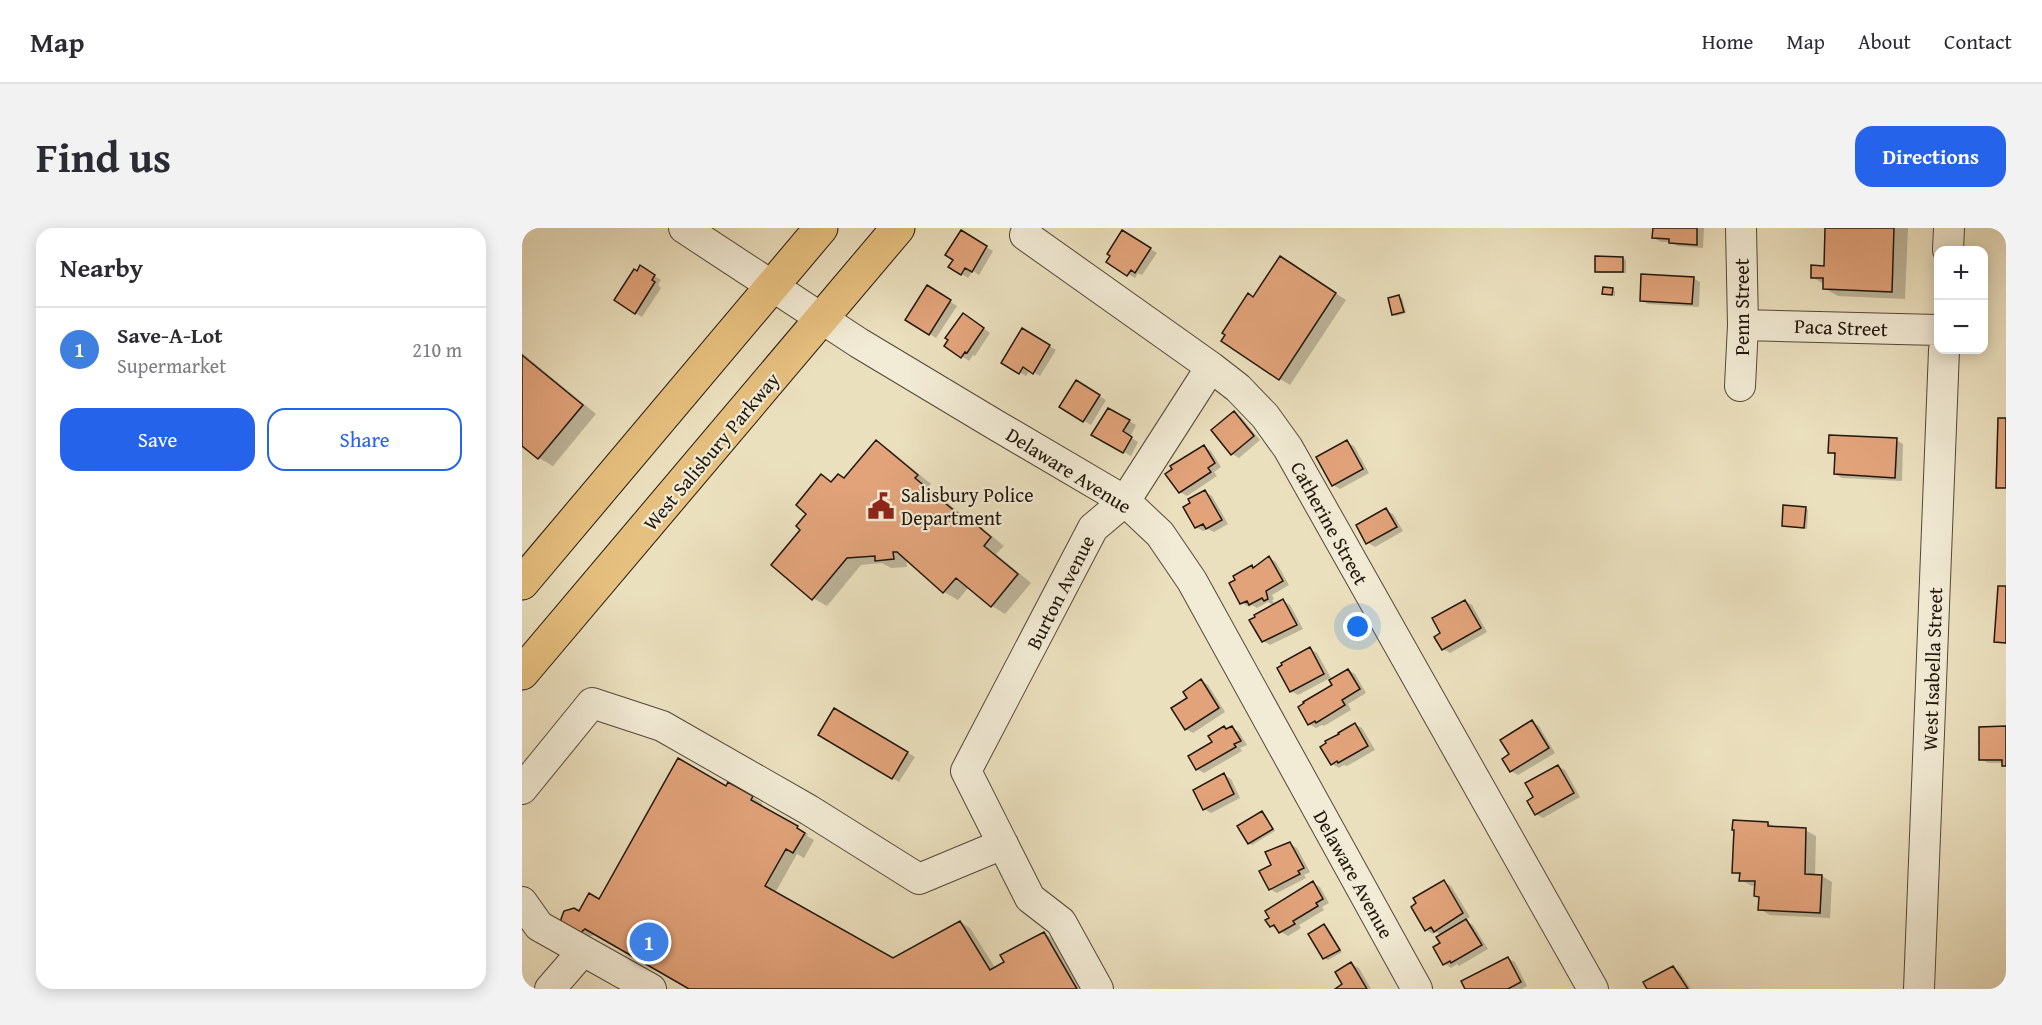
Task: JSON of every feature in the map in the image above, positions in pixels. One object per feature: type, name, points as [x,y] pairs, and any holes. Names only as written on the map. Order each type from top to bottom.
[{"type":"main road","points":[[522,583],[821,228]]},
{"type":"main road","name":"West Salisbury Parkway","points":[[522,673],[898,228]]},
{"type":"street","name":"Delaware Avenue","points":[[684,228],[773,285],[822,320],[1125,501],[1160,534],[1192,581],[1417,989]]},
{"type":"street","name":"Penn Street","points":[[1740,386],[1743,325],[1741,228]]},
{"type":"street","points":[[1948,246],[1949,228]]},
{"type":"street","name":"Catherine Street","points":[[1025,235],[1211,367],[1238,388],[1265,416],[1288,448],[1593,989]]},
{"type":"street","name":"Paca Street","points":[[1743,325],[1934,330]]},
{"type":"street","name":"West Isabella Street","points":[[1919,989],[1944,354]]},
{"type":"street","name":"Burton Avenue","points":[[1003,844],[966,771],[1093,528],[1125,501],[1211,367]]},
{"type":"street","points":[[522,789],[592,702],[662,726],[809,810],[919,879],[1003,844],[1030,898],[1061,922],[1098,989]]},
{"type":"street","points":[[522,902],[539,926],[651,989]]},
{"type":"street","points":[[550,989],[583,951]]},
{"type":"building","points":[[1653,228],[1697,228],[1697,245],[1669,243],[1669,239],[1652,238]]},
{"type":"building","points":[[1825,228],[1894,228],[1892,292],[1823,289],[1823,278],[1811,278],[1811,265],[1824,266]]},
{"type":"building","points":[[961,230],[987,246],[972,272],[965,268],[961,275],[948,267],[953,260],[945,255]]},
{"type":"building","points":[[1122,230],[1151,248],[1135,273],[1131,270],[1127,276],[1106,262],[1110,256],[1107,254]]},
{"type":"building","points":[[1280,256],[1336,293],[1279,380],[1221,341],[1225,335],[1222,333],[1248,293],[1253,297]]},
{"type":"building","points":[[1595,256],[1623,257],[1623,272],[1595,272]]},
{"type":"building","points":[[640,265],[655,275],[652,280],[655,282],[635,314],[614,300],[634,269],[637,271]]},
{"type":"building","points":[[1641,274],[1694,277],[1692,304],[1640,301]]},
{"type":"building","points":[[927,285],[951,300],[929,335],[905,320]]},
{"type":"building","points":[[1603,287],[1613,288],[1612,295],[1602,294]]},
{"type":"building","points":[[1399,295],[1404,312],[1392,315],[1388,298]]},
{"type":"building","points":[[963,313],[984,328],[961,358],[944,346],[948,340],[945,338]]},
{"type":"building","points":[[1022,328],[1050,345],[1033,374],[1023,367],[1019,374],[1001,363]]},
{"type":"building","points":[[522,355],[583,405],[538,459],[522,446]]},
{"type":"building","points":[[1076,380],[1100,395],[1083,422],[1059,407]]},
{"type":"building","points":[[1108,408],[1130,420],[1123,431],[1132,437],[1123,453],[1091,435]]},
{"type":"building","points":[[1234,411],[1254,436],[1231,455],[1211,430]]},
{"type":"building","points":[[1998,418],[2006,418],[2006,488],[1996,488]]},
{"type":"building","points":[[1829,435],[1897,438],[1895,478],[1834,474],[1835,453],[1828,453]]},
{"type":"building","points":[[876,440],[918,475],[915,478],[963,518],[966,516],[991,537],[984,546],[1018,574],[991,607],[956,578],[943,593],[897,552],[893,552],[894,559],[875,561],[875,556],[847,558],[812,600],[771,565],[800,530],[796,526],[806,514],[796,505],[821,474],[831,482],[838,474],[844,478]]},
{"type":"building","points":[[1347,440],[1363,469],[1332,486],[1316,457]]},
{"type":"building","points":[[1204,445],[1215,463],[1208,468],[1211,472],[1179,493],[1165,474],[1172,469],[1170,466]]},
{"type":"building","points":[[1205,490],[1222,520],[1206,529],[1203,524],[1195,528],[1183,507],[1190,503],[1188,499]]},
{"type":"building","points":[[1783,505],[1806,507],[1804,528],[1782,526]]},
{"type":"building","points":[[1386,508],[1397,527],[1366,544],[1356,525]]},
{"type":"building","points":[[1269,556],[1283,581],[1266,591],[1268,599],[1264,601],[1262,598],[1249,605],[1247,601],[1240,604],[1229,583],[1235,580],[1233,576],[1252,565],[1253,568]]},
{"type":"building","points":[[1998,586],[2006,586],[2006,643],[1994,642]]},
{"type":"building","points":[[1283,599],[1297,625],[1262,642],[1249,620]]},
{"type":"building","points":[[1465,600],[1481,628],[1442,650],[1434,637],[1440,633],[1432,618]]},
{"type":"building","points":[[1310,647],[1324,674],[1290,692],[1277,668],[1282,665],[1281,663]]},
{"type":"building","points":[[1348,669],[1360,689],[1342,700],[1345,705],[1316,723],[1315,721],[1308,725],[1298,707],[1332,685],[1329,680]]},
{"type":"building","points":[[1201,679],[1219,708],[1185,730],[1171,708],[1187,698],[1183,692]]},
{"type":"building","points":[[834,708],[908,752],[892,779],[818,735]]},
{"type":"building","points":[[1532,720],[1549,748],[1510,772],[1502,759],[1509,754],[1500,740]]},
{"type":"building","points":[[1355,723],[1368,746],[1331,765],[1320,747],[1326,743],[1325,741]]},
{"type":"building","points":[[1224,726],[1226,729],[1232,726],[1241,741],[1234,744],[1236,747],[1196,770],[1188,756],[1212,742],[1208,736]]},
{"type":"building","points":[[2006,726],[2006,766],[2002,766],[2002,760],[1979,760],[1979,727]]},
{"type":"building","points":[[678,758],[726,786],[728,782],[753,796],[751,800],[798,826],[797,828],[805,833],[793,853],[786,849],[765,886],[893,958],[960,921],[990,970],[1004,962],[1000,955],[1044,932],[1077,989],[689,989],[585,929],[580,933],[562,926],[561,919],[564,911],[574,908],[579,911],[589,893],[599,899]]},
{"type":"building","points":[[1558,765],[1574,793],[1535,815],[1527,801],[1533,797],[1525,783]]},
{"type":"building","points":[[1224,773],[1234,794],[1203,810],[1193,790]]},
{"type":"building","points":[[1262,811],[1273,829],[1248,844],[1237,826]]},
{"type":"building","points":[[1733,820],[1768,822],[1768,826],[1806,828],[1805,874],[1822,875],[1820,913],[1758,910],[1759,897],[1754,896],[1755,881],[1739,881],[1740,873],[1732,873]]},
{"type":"building","points":[[1290,842],[1304,868],[1298,871],[1300,874],[1269,890],[1259,871],[1271,865],[1265,852]]},
{"type":"building","points":[[1444,880],[1463,913],[1434,932],[1431,927],[1425,931],[1411,907],[1416,903],[1413,898]]},
{"type":"building","points":[[1313,881],[1323,899],[1316,903],[1318,906],[1293,921],[1295,924],[1279,933],[1274,925],[1270,927],[1265,920],[1269,918],[1265,911]]},
{"type":"building","points":[[1466,919],[1482,945],[1451,963],[1450,961],[1443,965],[1433,947],[1440,943],[1436,937]]},
{"type":"building","points":[[1324,924],[1340,950],[1323,959],[1308,934]]},
{"type":"building","points":[[1508,957],[1521,982],[1508,989],[1465,989],[1461,981]]},
{"type":"building","points":[[1351,962],[1367,989],[1335,989],[1342,984],[1335,972]]},
{"type":"building","points":[[1673,966],[1688,989],[1647,989],[1643,982]]},
{"type":"place","name":"Salisbury Police Department","points":[[881,506]]},
{"type":"place","name":"Save-A-Lot","points":[[649,942]]}]
